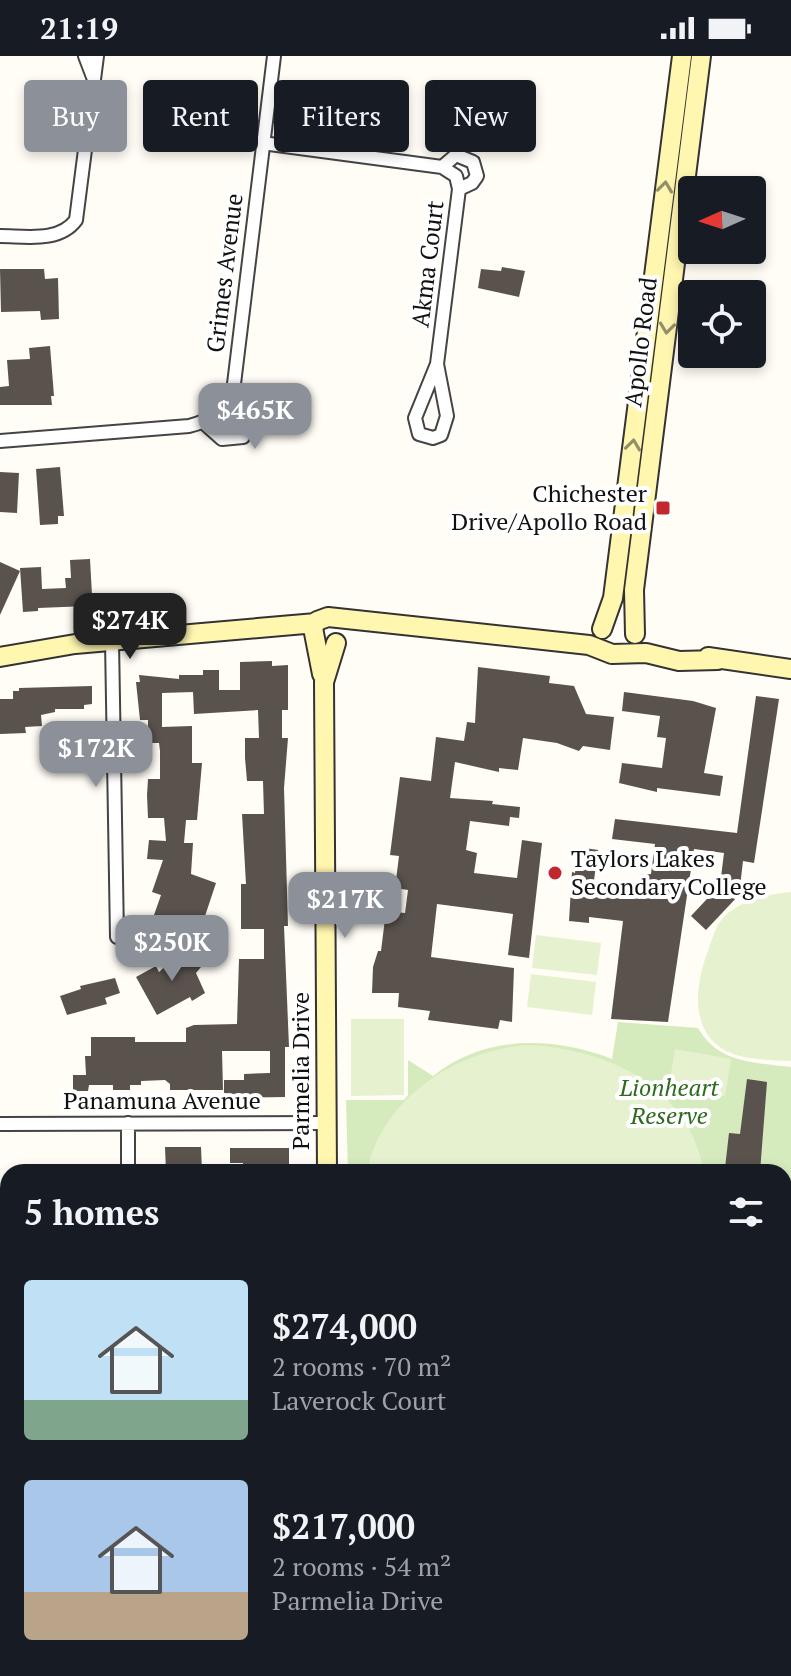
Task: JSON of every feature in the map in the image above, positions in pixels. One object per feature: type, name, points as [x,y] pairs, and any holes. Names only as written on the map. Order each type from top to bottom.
[{"type":"street","points":[[85,56],[93,80]]},
{"type":"street","points":[[93,80],[97,56]]},
{"type":"street","name":"Grimes Avenue","points":[[233,392],[274,56]]},
{"type":"street","name":"Apollo Road","points":[[601,649],[601,629],[613,598],[682,56]]},
{"type":"street","name":"Apollo Road","points":[[636,635],[634,590],[701,56]]},
{"type":"street","name":"Akma Court","points":[[262,143],[442,167],[456,176],[459,189],[437,364]]},
{"type":"street","points":[[0,236],[55,236],[68,230],[76,220],[84,152]]},
{"type":"street","points":[[442,167],[456,155],[473,162],[477,176],[472,183],[459,189]]},
{"type":"street","points":[[437,364],[447,416],[441,435],[433,438],[419,434],[415,418],[437,364]]},
{"type":"street","points":[[203,422],[222,439],[243,437],[247,426],[233,392]]},
{"type":"street","points":[[0,441],[203,422],[221,409],[233,392]]},
{"type":"street","points":[[556,641],[618,626],[636,635],[718,660]]},
{"type":"street","points":[[319,631],[324,646],[363,630],[400,627]]},
{"type":"street","points":[[0,657],[48,647],[255,630],[400,627],[556,641],[612,654],[651,654],[679,661],[718,660],[791,669]]},
{"type":"street","name":"Parmelia Drive","points":[[319,631],[324,682],[327,1164]]},
{"type":"street","points":[[627,653],[636,635]]},
{"type":"street","points":[[112,641],[117,937]]},
{"type":"street","name":"Parmelia Drive","points":[[324,682],[337,642]]},
{"type":"street","points":[[128,1123],[128,1164]]},
{"type":"street","name":"Panamuna Avenue","points":[[0,1124],[325,1123]]},
{"type":"green space","points":[[791,892],[791,1061],[736,1055],[720,1047],[702,1025],[698,996],[703,965],[715,930],[728,913],[758,898]]},
{"type":"green space","points":[[536,935],[601,943],[597,975],[532,968]]},
{"type":"green space","points":[[531,974],[596,982],[592,1015],[527,1007]]},
{"type":"green space","points":[[351,1019],[404,1019],[404,1095],[351,1096]]},
{"type":"green space","name":"Lionheart Reserve","points":[[618,1022],[698,1028],[716,1049],[727,1055],[751,1062],[791,1067],[791,1164],[348,1164],[346,1100],[404,1100],[408,1095],[408,1060],[433,1076],[474,1053],[496,1047],[543,1043],[589,1051],[612,1059]]},
{"type":"green space","points":[[531,1045],[560,1048],[616,1065],[641,1078],[682,1117],[702,1164],[369,1164],[375,1145],[406,1100],[451,1067],[504,1048]]},
{"type":"green space","points":[[675,1049],[731,1059],[725,1096],[669,1086]]},
{"type":"building","points":[[502,267],[525,271],[519,297],[478,288],[481,269],[501,271]]},
{"type":"building","points":[[0,269],[44,269],[45,279],[58,278],[59,319],[41,320],[40,311],[1,312]]},
{"type":"building","points":[[50,346],[52,405],[0,405],[0,387],[9,386],[7,360],[30,359],[29,348]]},
{"type":"building","points":[[60,467],[64,516],[58,516],[58,524],[40,525],[36,469]]},
{"type":"building","points":[[0,472],[19,473],[17,513],[0,512]]},
{"type":"building","points":[[90,559],[92,595],[87,595],[88,606],[38,608],[38,611],[23,612],[20,568],[41,567],[42,589],[66,588],[65,578],[71,578],[70,560]]},
{"type":"building","points":[[0,562],[20,571],[0,615]]},
{"type":"building","points":[[272,661],[272,666],[288,665],[288,710],[282,710],[282,738],[288,738],[284,788],[288,926],[284,926],[289,1047],[285,1047],[285,1097],[224,1098],[224,1080],[244,1080],[244,1074],[270,1073],[270,1051],[222,1051],[223,1090],[170,1090],[170,1084],[165,1080],[141,1081],[141,1085],[130,1085],[130,1090],[113,1090],[113,1085],[89,1085],[88,1091],[73,1091],[73,1075],[86,1075],[85,1056],[91,1056],[91,1037],[135,1037],[135,1042],[186,1042],[186,1028],[194,1025],[237,1024],[239,959],[264,959],[264,929],[241,929],[241,884],[246,884],[242,814],[264,814],[263,781],[247,781],[245,758],[245,738],[259,738],[258,710],[194,714],[193,692],[162,693],[162,727],[192,726],[192,763],[202,763],[197,820],[186,820],[184,843],[193,843],[191,874],[216,883],[205,916],[221,921],[214,940],[197,937],[167,927],[170,920],[154,915],[161,895],[152,892],[163,860],[147,859],[149,840],[166,841],[164,818],[148,818],[147,795],[148,779],[160,779],[160,751],[159,743],[148,743],[148,720],[140,720],[136,682],[140,682],[139,675],[179,679],[179,675],[203,675],[203,670],[219,670],[219,690],[240,690],[240,662]]},
{"type":"building","points":[[478,667],[550,676],[549,683],[574,686],[586,714],[614,717],[610,750],[583,746],[579,751],[557,743],[523,738],[518,770],[499,768],[499,772],[455,762],[450,798],[493,801],[492,804],[520,807],[519,818],[510,817],[509,826],[470,821],[466,850],[477,853],[474,873],[517,878],[522,840],[542,843],[529,958],[508,955],[513,914],[437,904],[431,957],[514,968],[512,1022],[500,1020],[498,1029],[428,1020],[430,1011],[398,1007],[399,993],[372,993],[373,967],[378,951],[381,951],[386,911],[405,913],[408,890],[395,888],[399,856],[390,855],[400,777],[431,781],[436,737],[464,741],[467,722],[475,723]]},
{"type":"building","points":[[92,686],[92,704],[84,705],[84,709],[55,709],[55,712],[41,715],[42,726],[25,727],[26,733],[0,734],[0,699],[13,699],[13,691],[19,691],[19,688]]},
{"type":"building","points":[[624,692],[693,701],[716,708],[704,773],[723,776],[720,796],[657,788],[657,792],[619,783],[622,763],[662,768],[666,738],[657,737],[660,716],[622,711]]},
{"type":"building","points":[[756,696],[779,699],[754,863],[743,861],[739,895],[706,930],[691,916],[720,885],[724,853],[694,849],[668,1022],[611,1019],[623,921],[589,917],[589,923],[569,921],[572,872],[575,873],[578,847],[598,850],[593,888],[637,893],[640,875],[651,874],[655,844],[612,839],[615,819],[737,833]]},
{"type":"building","points":[[182,951],[201,967],[196,973],[205,993],[192,1001],[190,997],[157,1015],[136,977],[156,966],[159,972]]},
{"type":"building","points":[[115,978],[120,993],[105,998],[107,1004],[67,1015],[60,996],[81,989],[80,986]]},
{"type":"building","points":[[747,1079],[767,1082],[761,1164],[725,1164],[729,1133],[740,1134]]},
{"type":"building","points":[[165,1147],[201,1147],[202,1164],[166,1164]]},
{"type":"building","points":[[230,1148],[289,1148],[289,1164],[230,1163]]},
{"type":"place","name":"Chichester Drive/Apollo Road","points":[[663,508]]},
{"type":"place","name":"Taylors Lakes Secondary College","points":[[555,873]]}]
